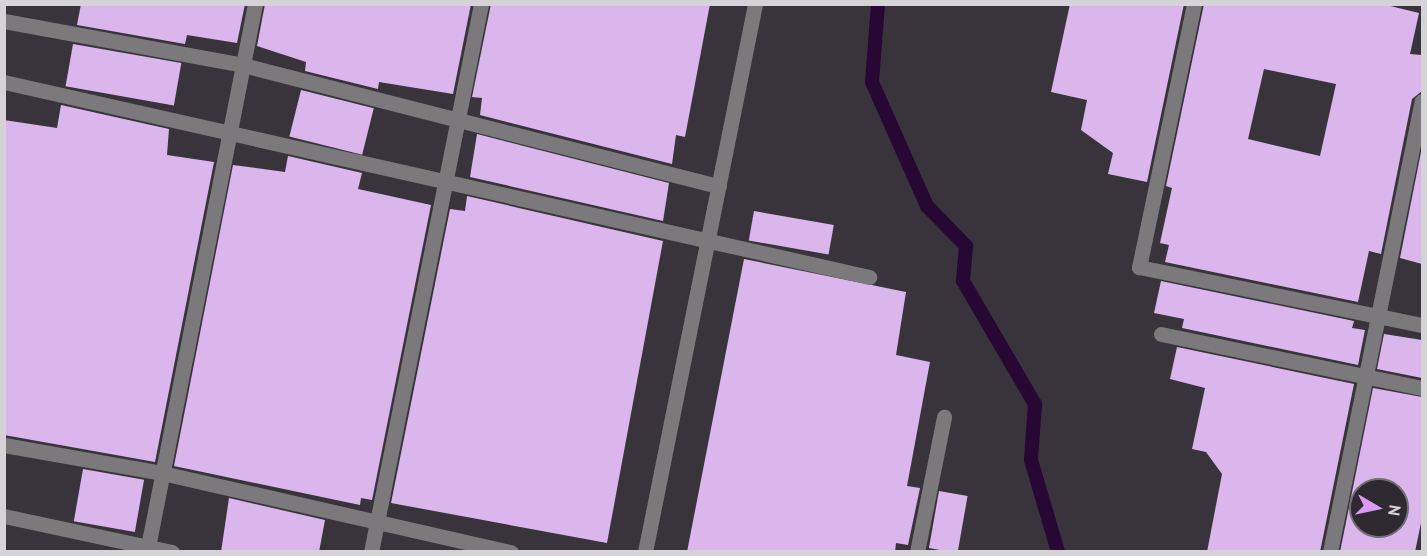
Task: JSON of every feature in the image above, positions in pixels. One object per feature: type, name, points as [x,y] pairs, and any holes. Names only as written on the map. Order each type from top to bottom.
[{"type":"street","points":[[147,549],[255,4]]},
{"type":"street","points":[[371,552],[481,4]]},
{"type":"street","points":[[645,552],[755,4]]},
{"type":"street","points":[[1194,4],[1139,267],[1422,325]]},
{"type":"street","points":[[4,21],[243,65],[718,186]]},
{"type":"street","points":[[4,82],[870,277]]},
{"type":"street","points":[[1330,552],[1422,101]]},
{"type":"street","points":[[1161,334],[1422,388]]},
{"type":"street","points":[[917,552],[944,417]]},
{"type":"street","points":[[4,445],[162,473],[511,552]]},
{"type":"street","points":[[4,516],[147,549],[172,552]]},
{"type":"building","points":[[81,4],[245,4],[237,43],[187,35],[185,44],[77,25]]},
{"type":"building","points":[[265,4],[471,4],[453,94],[379,82],[378,89],[305,71],[306,62],[257,46]]},
{"type":"building","points":[[491,4],[710,4],[685,137],[676,135],[672,164],[480,115],[482,98],[472,97]]},
{"type":"building","points":[[1070,4],[1184,4],[1147,182],[1108,174],[1113,153],[1081,130],[1087,100],[1051,92]]},
{"type":"building","points":[[1204,4],[1382,4],[1419,13],[1410,54],[1422,55],[1422,91],[1412,99],[1381,254],[1369,251],[1358,302],[1165,262],[1169,245],[1160,243],[1172,188],[1166,186]],"holes":[[[1264,69],[1336,84],[1320,156],[1248,139]]]},
{"type":"building","points":[[73,44],[181,63],[174,105],[66,86]]},
{"type":"building","points":[[301,90],[374,108],[362,155],[289,137]]},
{"type":"building","points":[[61,105],[169,129],[167,155],[214,162],[155,462],[4,435],[4,120],[57,128]]},
{"type":"building","points":[[477,134],[669,183],[663,221],[470,177]]},
{"type":"building","points":[[1422,147],[1422,264],[1400,258]]},
{"type":"building","points":[[288,156],[362,173],[358,189],[431,205],[372,500],[361,498],[360,505],[174,466],[233,165],[285,172]]},
{"type":"building","points":[[467,196],[663,241],[607,543],[391,503],[450,209],[465,211]]},
{"type":"building","points":[[754,211],[834,225],[829,255],[749,241]]},
{"type":"building","points":[[744,259],[906,292],[896,355],[930,362],[907,486],[920,488],[908,545],[896,543],[895,552],[687,552]]},
{"type":"building","points":[[1161,281],[1354,321],[1352,328],[1365,330],[1358,365],[1182,328],[1184,319],[1154,313]]},
{"type":"building","points":[[1384,334],[1422,340],[1422,378],[1377,369]]},
{"type":"building","points":[[1177,347],[1354,384],[1320,552],[1207,552],[1222,474],[1206,452],[1192,449],[1205,388],[1170,379]]},
{"type":"building","points":[[1373,388],[1422,397],[1422,518],[1415,552],[1340,552],[1349,507],[1349,538],[1409,538],[1409,478],[1355,478]]},
{"type":"building","points":[[83,469],[144,480],[135,532],[74,521]]},
{"type":"building","points":[[939,491],[968,496],[958,552],[929,548]]},
{"type":"building","points":[[229,498],[325,520],[319,552],[221,552]]},
{"type":"waterway","points":[[878,4],[872,82],[927,206],[966,246],[963,281],[1035,404],[1031,460],[1058,552]]}]
